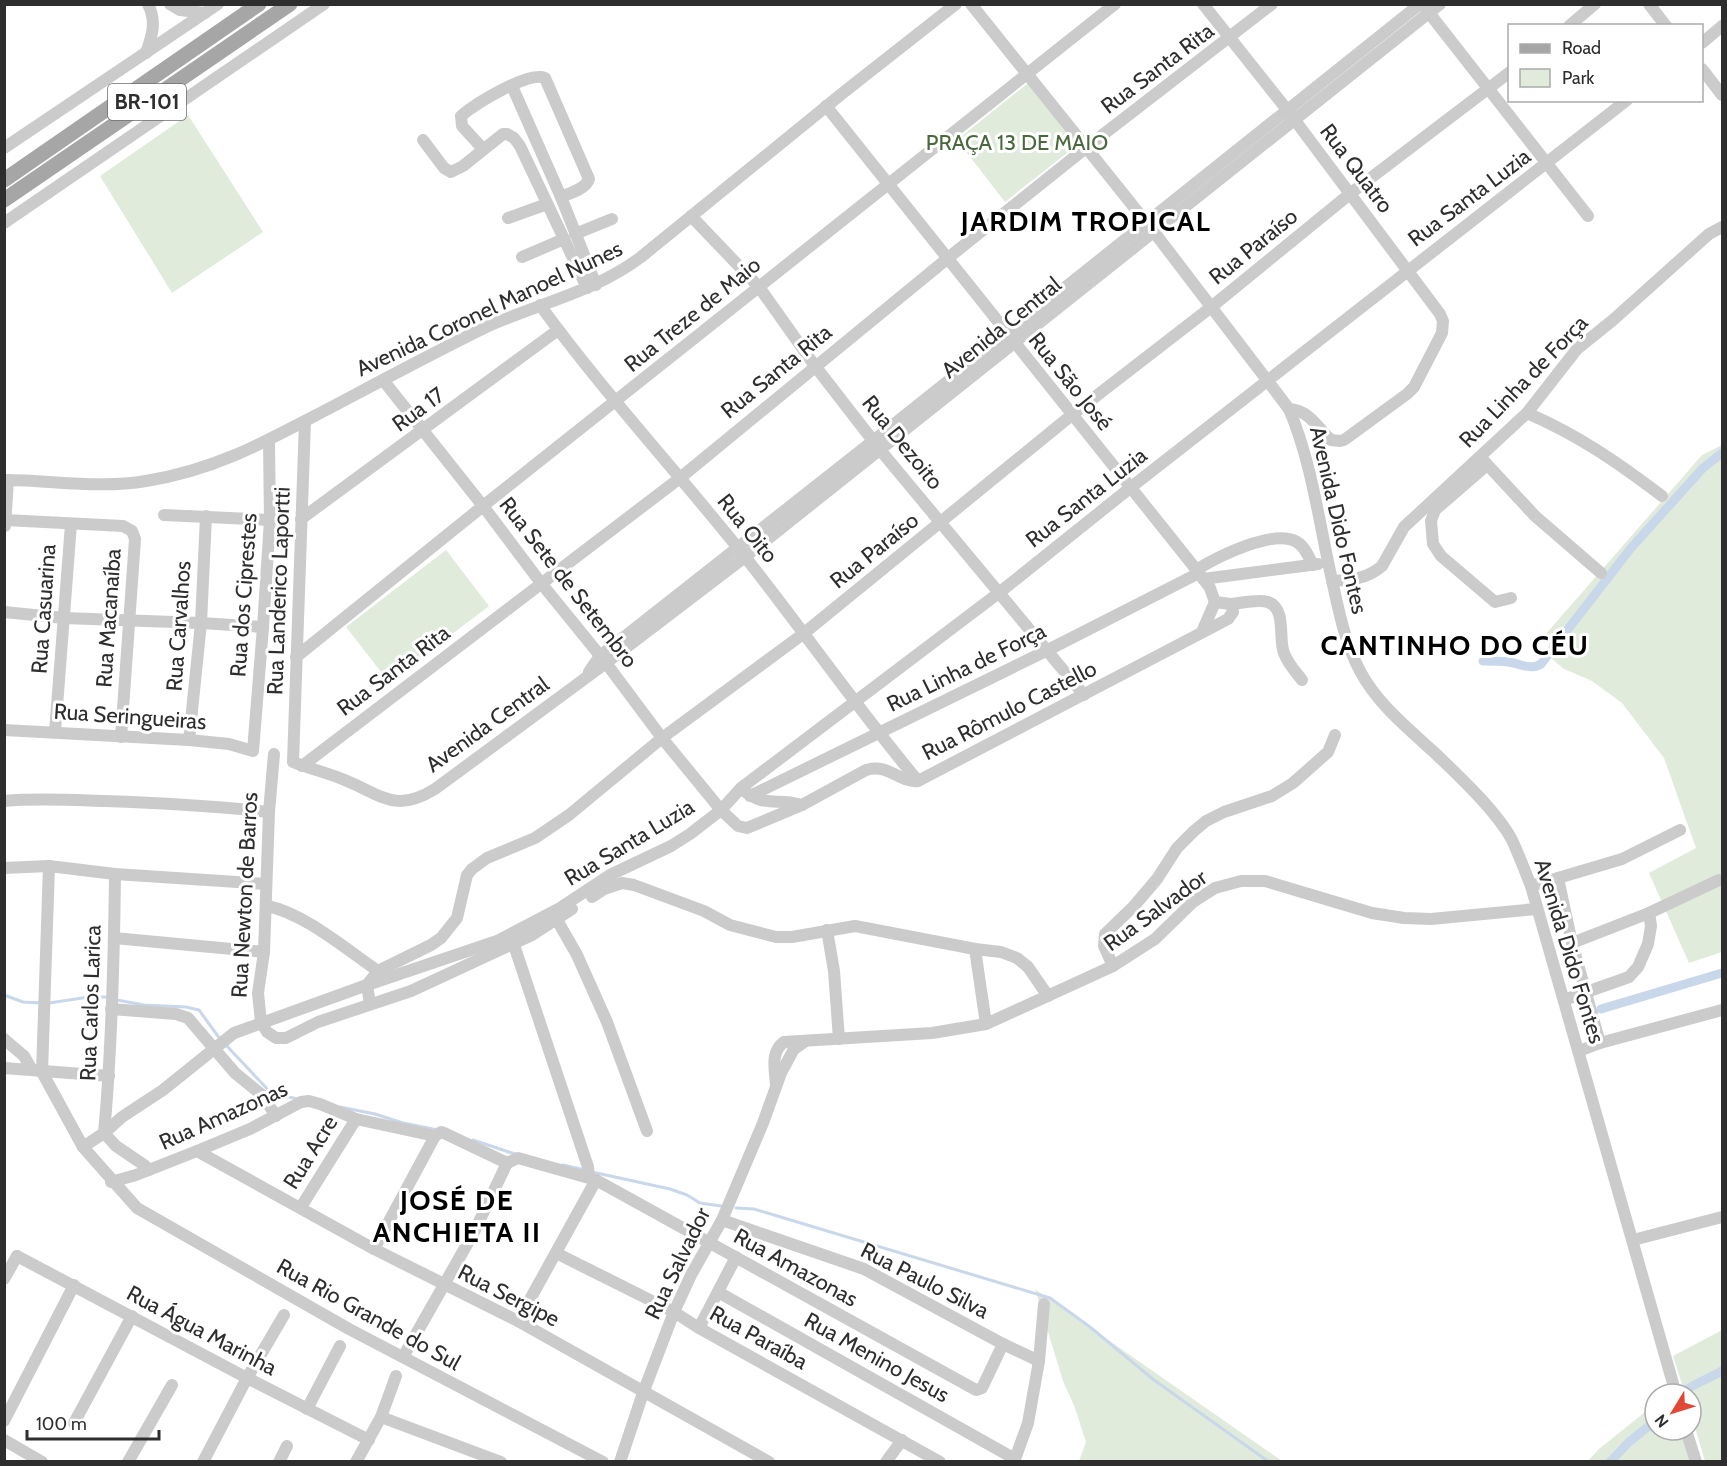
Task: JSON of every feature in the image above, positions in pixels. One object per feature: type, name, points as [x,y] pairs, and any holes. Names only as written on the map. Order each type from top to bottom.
[{"type":"main road","name":"BR-101","points":[[4,180],[259,4]]},
{"type":"main road","name":"BR-101","points":[[4,200],[290,4]]},
{"type":"street","points":[[146,53],[154,23],[148,4]]},
{"type":"street","points":[[170,4],[180,10],[205,13]]},
{"type":"street","points":[[4,148],[218,4]]},
{"type":"street","points":[[4,223],[324,4]]},
{"type":"street","name":"Avenida Coronel Manoel Nunes","points":[[6,480],[144,482],[216,465],[268,442],[487,327],[592,286],[629,267],[826,106],[956,4]]},
{"type":"street","name":"Avenida Dido Fontes","points":[[971,4],[1087,147],[1289,409],[1306,456],[1327,563],[1346,638],[1361,674],[1376,696],[1492,812],[1511,838],[1531,886],[1673,1382]]},
{"type":"street","name":"Rua Treze de Maio","points":[[296,657],[1115,4]]},
{"type":"street","name":"Rua Quatro","points":[[1203,4],[1351,193],[1440,314],[1444,327],[1411,390],[1340,441],[1331,440],[1302,411],[1289,409]]},
{"type":"street","name":"Rua Santa Rita","points":[[297,764],[680,477],[948,258],[1272,4]]},
{"type":"street","name":"Avenida Central","points":[[603,659],[745,557],[1010,338],[1292,116],[1424,7],[1440,4]]},
{"type":"street","points":[[1571,24],[1595,4]]},
{"type":"street","points":[[1648,4],[1664,24]]},
{"type":"street","points":[[1424,7],[1588,216]]},
{"type":"street","points":[[1703,41],[1722,26]]},
{"type":"street","points":[[1703,71],[1722,94]]},
{"type":"street","name":"Rua Paraíso","points":[[367,985],[378,971],[441,938],[457,918],[472,869],[487,858],[535,838],[552,827],[662,738],[803,634],[1072,414],[1210,308],[1351,193],[1508,73]]},
{"type":"street","points":[[483,149],[462,126],[461,116],[480,103],[531,77],[545,78],[588,172],[588,183],[561,197]]},
{"type":"street","points":[[512,86],[561,197],[569,237]]},
{"type":"street","name":"Rua Santa Luzia","points":[[559,914],[610,875],[671,846],[746,792],[856,701],[1000,592],[1624,102]]},
{"type":"street","name":"Rua São José","points":[[826,106],[1199,574],[1215,602]]},
{"type":"street","points":[[423,140],[444,168],[451,172],[463,166],[503,134],[514,138],[548,204],[569,237],[592,286]]},
{"type":"street","points":[[508,218],[548,204]]},
{"type":"street","name":"Rua Dezoito","points":[[691,216],[759,287],[815,366],[877,446],[1084,695]]},
{"type":"street","points":[[522,257],[612,219]]},
{"type":"street","name":"Rua Linha de Força","points":[[1332,581],[1358,579],[1377,571],[1404,527],[1484,461],[1527,413],[1577,349],[1709,234],[1722,227]]},
{"type":"street","name":"Rua Oito","points":[[540,305],[615,402],[745,557],[856,701],[878,734],[918,781]]},
{"type":"street","name":"Rua 17","points":[[301,519],[558,330]]},
{"type":"street","name":"Rua Sete de Setembro","points":[[383,380],[603,659],[662,738],[721,810]]},
{"type":"street","points":[[1527,413],[1555,425],[1603,452],[1662,496]]},
{"type":"street","name":"Rua Landerico Laportti","points":[[297,764],[296,657],[305,421]]},
{"type":"street","name":"Rua dos Ciprestes","points":[[253,751],[270,520],[268,442]]},
{"type":"street","name":"Avenida Central","points":[[297,764],[347,781],[394,801],[413,800],[435,789],[585,678],[603,659],[737,547],[877,446]]},
{"type":"street","points":[[1511,598],[1496,602],[1441,556],[1433,544],[1431,522],[1435,510],[1484,461],[1535,516],[1601,573]]},
{"type":"street","points":[[4,527],[6,480]]},
{"type":"street","points":[[164,515],[270,520]]},
{"type":"street","name":"Rua Carvalhos","points":[[189,740],[201,623],[206,516]]},
{"type":"street","points":[[5,520],[71,524]]},
{"type":"street","name":"Rua Macanaíba","points":[[71,524],[123,526],[132,531],[135,539],[121,737]]},
{"type":"street","name":"Rua Casuarina","points":[[55,732],[71,524]]},
{"type":"street","points":[[1199,574],[1208,563],[1270,538],[1282,537],[1296,541],[1304,549],[1313,565]]},
{"type":"street","name":"Rua Linha de Força","points":[[746,792],[878,734],[1199,574],[1327,563]]},
{"type":"street","points":[[1202,632],[1215,602],[1231,604],[1267,602],[1275,606],[1281,619],[1281,641],[1284,652],[1290,666],[1302,680]]},
{"type":"street","name":"Rua Rômulo Castello","points":[[721,810],[738,826],[747,828],[802,805],[875,767],[883,768],[908,780],[918,781],[1228,619],[1233,612],[1231,604]]},
{"type":"street","points":[[4,612],[64,618],[263,627]]},
{"type":"street","name":"Rua Seringueiras","points":[[4,730],[189,740],[229,744],[253,751]]},
{"type":"street","points":[[1113,966],[1104,946],[1105,934],[1134,906],[1157,879],[1177,848],[1206,821],[1224,812],[1272,796],[1293,783],[1328,752],[1335,735]]},
{"type":"street","name":"Rua Newton de Barros","points":[[274,753],[269,812],[264,952],[258,993],[261,1022],[271,1035],[279,1039],[286,1038],[318,1022],[370,1004]]},
{"type":"street","points":[[746,792],[759,801],[788,801],[802,805]]},
{"type":"street","points":[[4,801],[154,802],[269,812]]},
{"type":"street","points":[[1531,886],[1622,859],[1680,830]]},
{"type":"street","points":[[4,868],[49,866],[115,874],[266,884]]},
{"type":"street","points":[[37,1071],[49,866]]},
{"type":"street","name":"Rua Carlos Larica","points":[[104,1133],[115,965],[115,874]]},
{"type":"street","points":[[1558,878],[1572,943],[1600,1043]]},
{"type":"street","name":"Rua Salvador","points":[[620,1461],[674,1312],[708,1242],[722,1220],[763,1123],[776,1085],[774,1055],[784,1042],[932,1033],[986,1024],[1113,966],[1155,939],[1193,902],[1215,888],[1241,881],[1265,880],[1372,913],[1404,918],[1431,919],[1536,909]]},
{"type":"street","points":[[1572,943],[1649,913],[1719,880]]},
{"type":"street","points":[[367,985],[370,1004],[411,991],[512,940],[604,889],[622,884],[643,888],[705,911],[730,925],[776,937],[792,937],[855,926],[1001,952],[1017,958],[1028,967],[1048,996]]},
{"type":"street","points":[[267,906],[299,918],[378,971]]},
{"type":"street","points":[[1564,1000],[1629,977],[1638,967],[1648,944],[1651,926],[1649,913]]},
{"type":"street","points":[[559,914],[607,1022],[647,1131]]},
{"type":"street","points":[[827,930],[834,971],[839,1040]]},
{"type":"street","points":[[114,938],[264,952]]},
{"type":"street","points":[[83,1147],[122,1117],[163,1090],[220,1043],[261,1022],[367,985],[512,940]]},
{"type":"street","points":[[512,940],[591,1175],[556,1253],[518,1321]]},
{"type":"street","points":[[975,949],[986,1024]]},
{"type":"street","points":[[111,1009],[182,1015],[220,1043],[235,1073],[262,1095],[276,1116]]},
{"type":"street","points":[[1579,1051],[1600,1043],[1722,1010]]},
{"type":"street","name":"Rua Rio Grande do Sul","points":[[4,1039],[37,1071],[83,1147],[111,1182],[137,1208],[349,1329],[603,1461]]},
{"type":"street","points":[[4,1068],[109,1076]]},
{"type":"street","points":[[262,1095],[295,1105]]},
{"type":"street","name":"Rua Amazonas","points":[[111,1182],[197,1151],[276,1116],[295,1105],[309,1101],[356,1119],[435,1136],[441,1132],[507,1163],[518,1158],[591,1175],[976,1390],[982,1388],[1003,1344]]},
{"type":"street","name":"Rua Acre","points":[[301,1207],[356,1119]]},
{"type":"street","points":[[104,1133],[116,1146],[149,1170]]},
{"type":"street","points":[[374,1250],[435,1136]]},
{"type":"street","name":"Rua Sergipe","points":[[197,1151],[301,1207],[374,1250],[518,1321],[643,1393],[769,1461]]},
{"type":"street","points":[[403,1357],[474,1232],[507,1163]]},
{"type":"street","points":[[1633,1239],[1722,1217]]},
{"type":"street","name":"Rua Paulo Silva","points":[[722,1220],[864,1269],[1039,1361]]},
{"type":"street","name":"Rua Paraíba","points":[[556,1253],[674,1312],[940,1461]]},
{"type":"street","points":[[4,1260],[17,1256]]},
{"type":"street","points":[[4,1279],[17,1256]]},
{"type":"street","name":"Rua Água Marinha","points":[[17,1256],[369,1440]]},
{"type":"street","points":[[699,1328],[736,1257]]},
{"type":"street","points":[[4,1421],[74,1285]]},
{"type":"street","name":"Rua Menino Jesus","points":[[718,1292],[1015,1460]]},
{"type":"street","points":[[1015,1460],[1028,1423],[1039,1361],[1044,1304]]},
{"type":"street","points":[[74,1423],[132,1316]]},
{"type":"street","points":[[203,1461],[247,1378],[284,1316]]},
{"type":"street","points":[[307,1409],[340,1346]]},
{"type":"street","points":[[356,1461],[381,1417],[396,1376]]},
{"type":"street","points":[[128,1461],[172,1385]]},
{"type":"street","points":[[381,1417],[501,1461]]},
{"type":"street","points":[[4,1440],[42,1461]]},
{"type":"street","points":[[886,1461],[903,1440]]},
{"type":"street","points":[[1690,1442],[1696,1461]]},
{"type":"street","points":[[279,1461],[287,1446]]},
{"type":"green space","name":"PRAÇA 13 DE MAIO","points":[[1028,83],[1077,145],[1005,202],[957,140]]},
{"type":"green space","points":[[188,115],[263,232],[172,293],[100,176]]},
{"type":"green space","points":[[1722,445],[1722,952],[1689,963],[1649,873],[1696,848],[1664,758],[1622,703],[1592,681],[1564,669],[1551,658],[1549,643],[1545,635],[1702,455]]},
{"type":"green space","points":[[446,550],[489,606],[389,682],[346,627]]},
{"type":"green space","points":[[1035,1289],[1282,1461],[1079,1461],[1086,1442],[1063,1381]]},
{"type":"green space","points":[[1722,1330],[1722,1461],[1705,1461],[1699,1442],[1703,1442],[1703,1382],[1681,1382],[1673,1356]]},
{"type":"green space","points":[[1643,1414],[1643,1442],[1685,1442],[1691,1462],[1587,1462],[1599,1449]]},
{"type":"waterway","points":[[1483,661],[1508,662],[1529,667],[1541,664],[1631,548],[1703,468],[1722,453]]},
{"type":"waterway","points":[[1601,1009],[1722,973]]},
{"type":"waterway","points":[[4,995],[23,1002],[41,1003]]},
{"type":"waterway","points":[[49,1003],[106,997]]},
{"type":"waterway","points":[[117,1000],[199,1010],[220,1039]]},
{"type":"waterway","points":[[225,1044],[271,1093],[298,1099]]},
{"type":"waterway","points":[[340,1107],[438,1130]]},
{"type":"waterway","points":[[473,1140],[515,1154]]},
{"type":"waterway","points":[[563,1165],[585,1170]]},
{"type":"waterway","points":[[592,1172],[670,1189],[700,1203],[721,1206]]},
{"type":"waterway","points":[[736,1208],[754,1209],[1050,1298],[1090,1327],[1154,1380],[1269,1462]]},
{"type":"waterway","points":[[1699,1382],[1722,1371]]},
{"type":"waterway","points":[[1610,1462],[1643,1431]]},
{"type":"district","name":"JARDIM TROPICAL","points":[[1086,221]]},
{"type":"district","name":"CANTINHO DO CÉU","points":[[1455,645]]},
{"type":"district","name":"JOSÉ DE ANCHIETA II","points":[[457,1216]]}]
